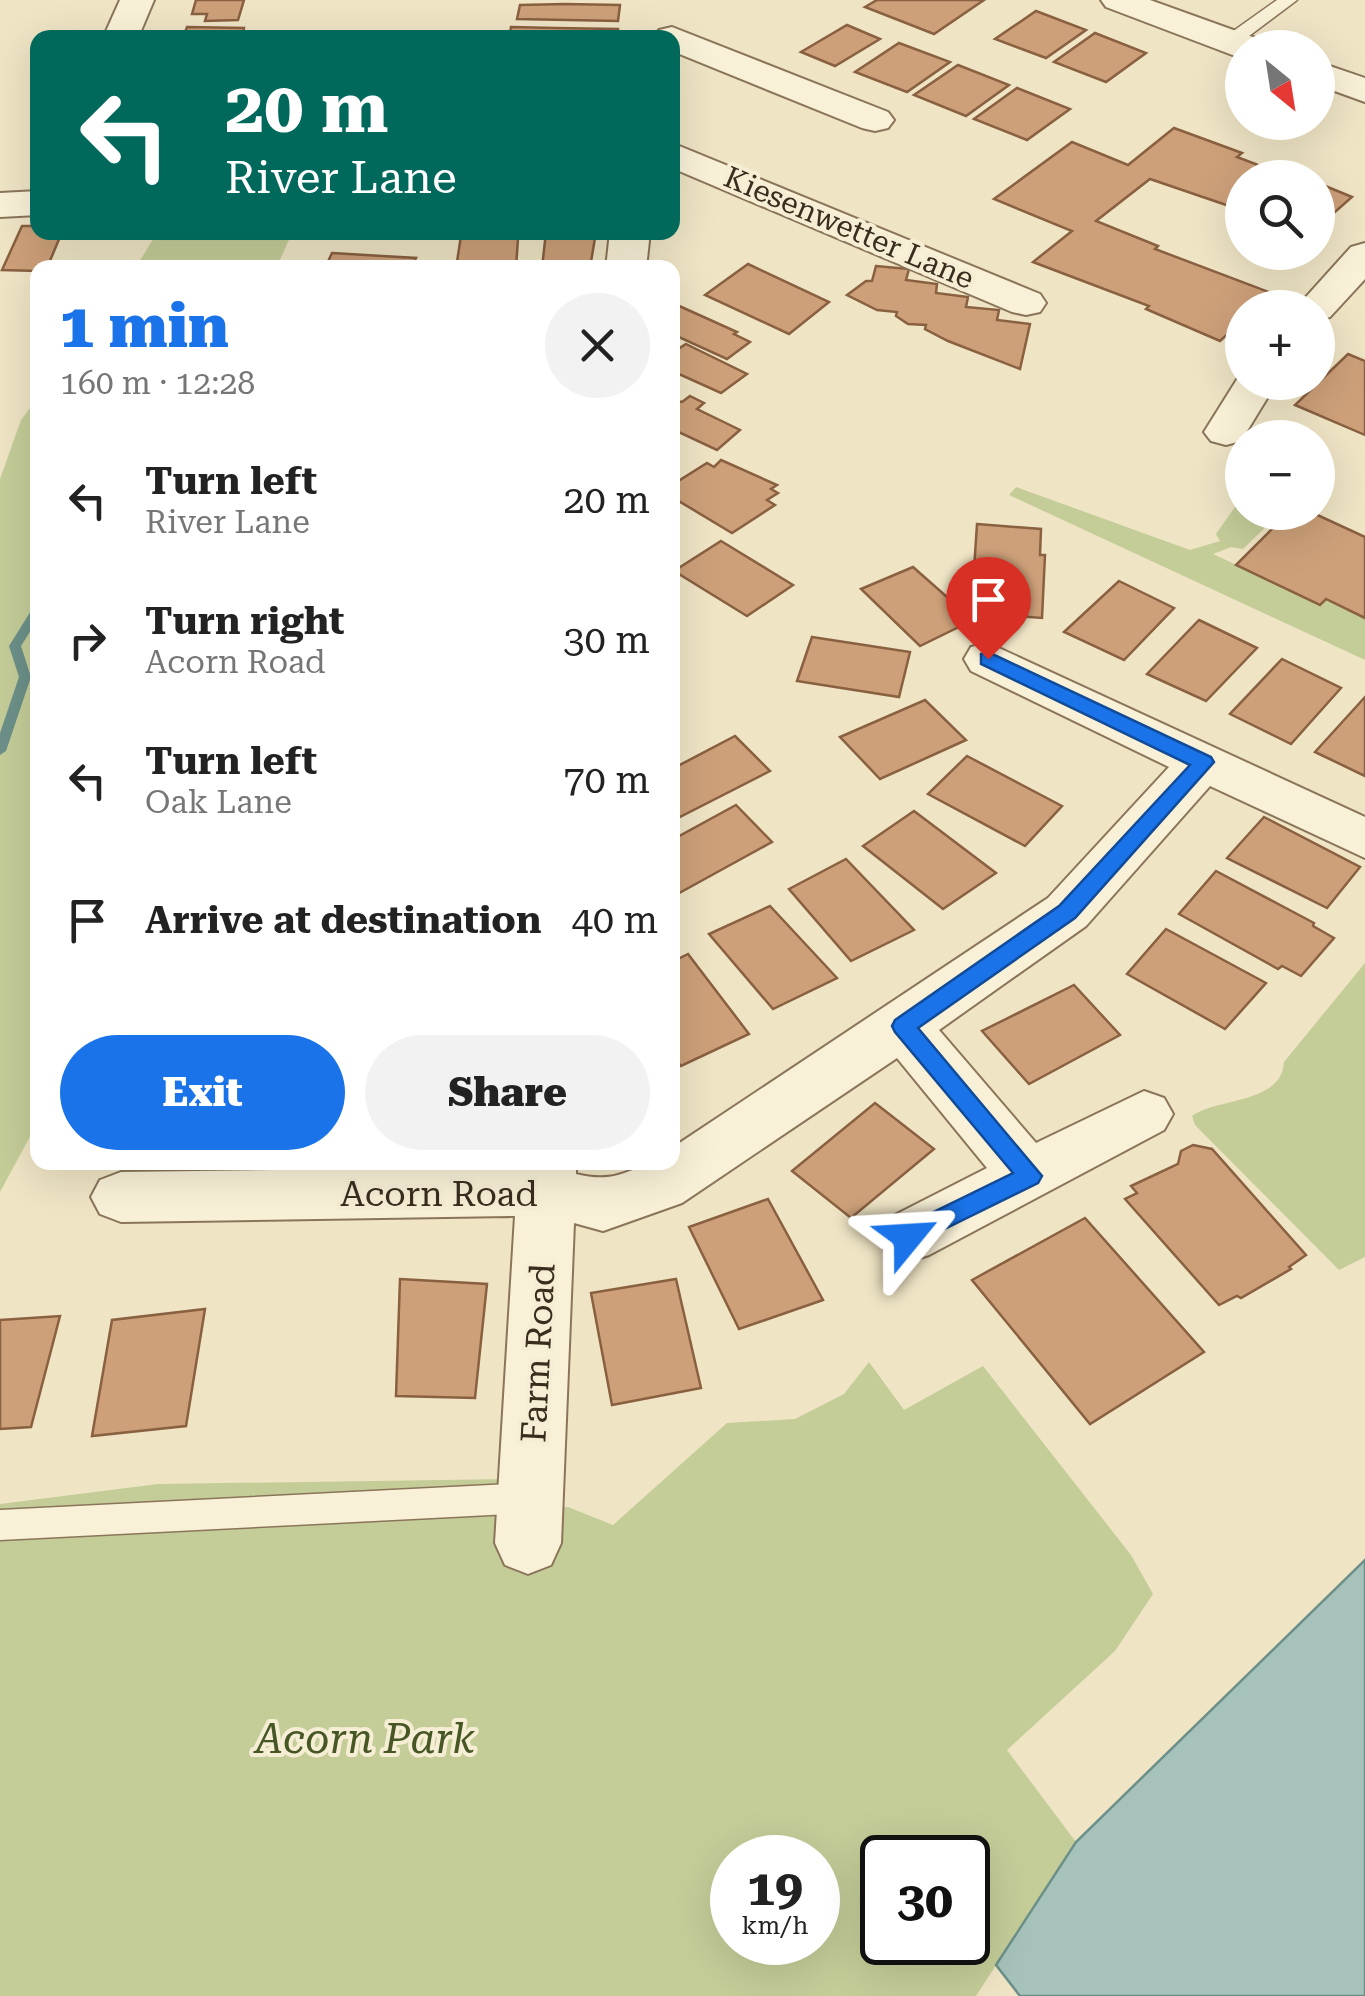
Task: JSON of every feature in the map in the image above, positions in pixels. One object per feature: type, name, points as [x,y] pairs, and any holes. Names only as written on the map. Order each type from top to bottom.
[{"type":"street","points":[[124,30],[137,0]]},
{"type":"street","points":[[1118,0],[1225,39]]},
{"type":"street","points":[[680,35],[875,120]]},
{"type":"street","points":[[1335,80],[1365,91]]},
{"type":"street","name":"Kiesenwetter Lane","points":[[680,157],[1026,303]]},
{"type":"street","points":[[0,205],[30,203]]},
{"type":"street","points":[[1333,290],[1365,255]]},
{"type":"street","points":[[988,659],[1365,839]]},
{"type":"street","name":"Acorn Road","points":[[120,1197],[547,1177],[603,1206],[661,1186],[904,1026],[1067,912],[1204,762]]},
{"type":"street","points":[[904,1026],[1030,1176]]},
{"type":"street","points":[[908,1237],[1144,1114]]},
{"type":"street","name":"Farm Road","points":[[530,1520],[547,1177]]},
{"type":"lane","points":[[1255,30],[1288,0]]},
{"type":"lane","points":[[0,1525],[530,1520]]},
{"type":"green space","points":[[152,240],[289,240],[280,260],[140,260]]},
{"type":"green space","points":[[30,408],[30,1137],[0,1192],[0,479],[21,420]]},
{"type":"green space","points":[[1016,487],[1190,550],[1220,541],[1216,534],[1225,521],[1225,530],[1263,530],[1243,549],[1231,547],[1213,554],[1320,604],[1327,600],[1365,618],[1365,660],[1009,495]]},
{"type":"green space","points":[[1365,963],[1365,1257],[1339,1270],[1195,1125],[1192,1116],[1272,1086],[1284,1062]]},
{"type":"green space","name":"Acorn Park","points":[[869,1362],[904,1410],[983,1366],[1131,1555],[1153,1594],[1115,1651],[1007,1750],[1076,1842],[976,1996],[0,1996],[0,1504],[158,1484],[514,1479],[513,1511],[568,1507],[613,1525],[727,1423],[795,1419],[844,1394]]},
{"type":"water","points":[[1365,1560],[1365,1996],[1020,1996],[996,1965],[1076,1842]]},
{"type":"building","points":[[196,0],[244,0],[238,20],[205,21],[207,14],[192,14]]},
{"type":"building","points":[[877,0],[984,0],[934,34],[865,7]]},
{"type":"building","points":[[520,5],[620,5],[618,21],[517,19]]},
{"type":"building","points":[[1036,11],[1086,30],[1046,58],[995,39]]},
{"type":"building","points":[[847,25],[880,39],[835,66],[801,52]]},
{"type":"building","points":[[187,27],[244,28],[244,30],[186,30]]},
{"type":"building","points":[[511,27],[618,29],[618,30],[510,30]]},
{"type":"building","points":[[1095,33],[1146,53],[1106,82],[1054,62]]},
{"type":"building","points":[[899,43],[950,62],[907,92],[855,72]]},
{"type":"building","points":[[958,65],[1009,85],[966,116],[914,95]]},
{"type":"building","points":[[1017,88],[1070,109],[1027,140],[974,119]]},
{"type":"building","points":[[1174,128],[1242,153],[1237,157],[1245,160],[1225,160],[1225,205],[1150,179],[1096,221],[1158,246],[1155,249],[1263,290],[1225,290],[1225,336],[1220,341],[1146,309],[1149,306],[1033,262],[1072,231],[994,199],[1072,142],[1128,165]]},
{"type":"building","points":[[1335,190],[1352,197],[1335,212]]},
{"type":"building","points":[[22,226],[30,226],[30,240],[59,240],[50,260],[30,260],[30,271],[2,270]]},
{"type":"building","points":[[460,240],[518,240],[517,260],[457,260]]},
{"type":"building","points":[[545,240],[595,240],[591,260],[543,260]]},
{"type":"building","points":[[332,253],[416,258],[415,260],[329,260]]},
{"type":"building","points":[[748,264],[829,302],[789,334],[705,295]]},
{"type":"building","points":[[876,266],[909,269],[906,280],[937,284],[936,293],[968,297],[966,307],[999,310],[997,320],[1030,324],[1020,369],[948,341],[925,329],[926,325],[908,324],[896,316],[897,312],[877,310],[847,295],[872,281]]},
{"type":"building","points":[[680,306],[737,332],[734,334],[750,342],[727,359],[680,338]]},
{"type":"building","points":[[686,344],[747,374],[721,393],[680,375],[680,348]]},
{"type":"building","points":[[1348,354],[1365,361],[1365,435],[1295,405],[1300,400],[1335,400],[1335,367]]},
{"type":"building","points":[[690,396],[704,403],[697,409],[740,430],[717,450],[680,433],[682,402]]},
{"type":"building","points":[[721,460],[777,485],[771,489],[778,493],[767,500],[775,505],[732,533],[680,502],[680,480],[707,463],[714,467]]},
{"type":"building","points":[[1335,523],[1365,537],[1365,618],[1326,599],[1320,605],[1236,565],[1271,530],[1335,530]]},
{"type":"building","points":[[977,524],[1041,529],[1040,555],[1045,555],[1042,618],[976,613]]},
{"type":"building","points":[[721,541],[793,585],[747,616],[680,575],[680,567]]},
{"type":"building","points":[[913,567],[973,620],[920,646],[861,589]]},
{"type":"building","points":[[1119,581],[1174,608],[1124,660],[1064,632]]},
{"type":"building","points":[[1199,620],[1257,648],[1206,701],[1147,674]]},
{"type":"building","points":[[812,637],[910,652],[899,697],[797,681]]},
{"type":"building","points":[[1282,659],[1341,688],[1291,744],[1230,714]]},
{"type":"building","points":[[1365,697],[1365,776],[1315,752]]},
{"type":"building","points":[[925,700],[966,740],[880,779],[840,737]]},
{"type":"building","points":[[735,736],[770,771],[680,817],[680,765]]},
{"type":"building","points":[[967,756],[1062,806],[1025,846],[928,794]]},
{"type":"building","points":[[736,805],[772,842],[680,893],[680,836]]},
{"type":"building","points":[[914,811],[996,873],[943,909],[863,846]]},
{"type":"building","points":[[1264,817],[1360,867],[1327,908],[1227,858]]},
{"type":"building","points":[[846,859],[914,930],[851,961],[789,889]]},
{"type":"building","points":[[1216,871],[1314,923],[1334,938],[1301,976],[1282,966],[1278,969],[1179,914]]},
{"type":"building","points":[[770,906],[837,978],[773,1009],[709,934]]},
{"type":"building","points":[[1166,929],[1266,983],[1225,1029],[1127,974]]},
{"type":"building","points":[[688,954],[749,1034],[681,1066],[680,1065],[680,958]]},
{"type":"building","points":[[1074,985],[1120,1035],[1029,1084],[982,1031]]},
{"type":"building","points":[[875,1103],[934,1149],[851,1218],[792,1171]]},
{"type":"building","points":[[1193,1145],[1212,1149],[1306,1255],[1291,1269],[1241,1298],[1237,1296],[1219,1305],[1125,1199],[1137,1193],[1131,1186],[1178,1164],[1181,1151]]},
{"type":"building","points":[[768,1199],[823,1300],[739,1329],[689,1227]]},
{"type":"building","points":[[1085,1218],[1204,1352],[1090,1424],[972,1280]]},
{"type":"building","points":[[400,1279],[487,1284],[475,1398],[396,1396]]},
{"type":"building","points":[[676,1279],[701,1388],[612,1405],[591,1293]]},
{"type":"building","points":[[205,1309],[186,1426],[92,1436],[112,1320]]},
{"type":"building","points":[[60,1316],[31,1427],[0,1429],[0,1320]]},
{"type":"waterway","points":[[0,751],[25,677],[15,646],[30,622]]},
{"type":"route","points":[[908,1237],[1030,1176],[904,1026],[1067,912],[1204,762],[988,659]]}]
